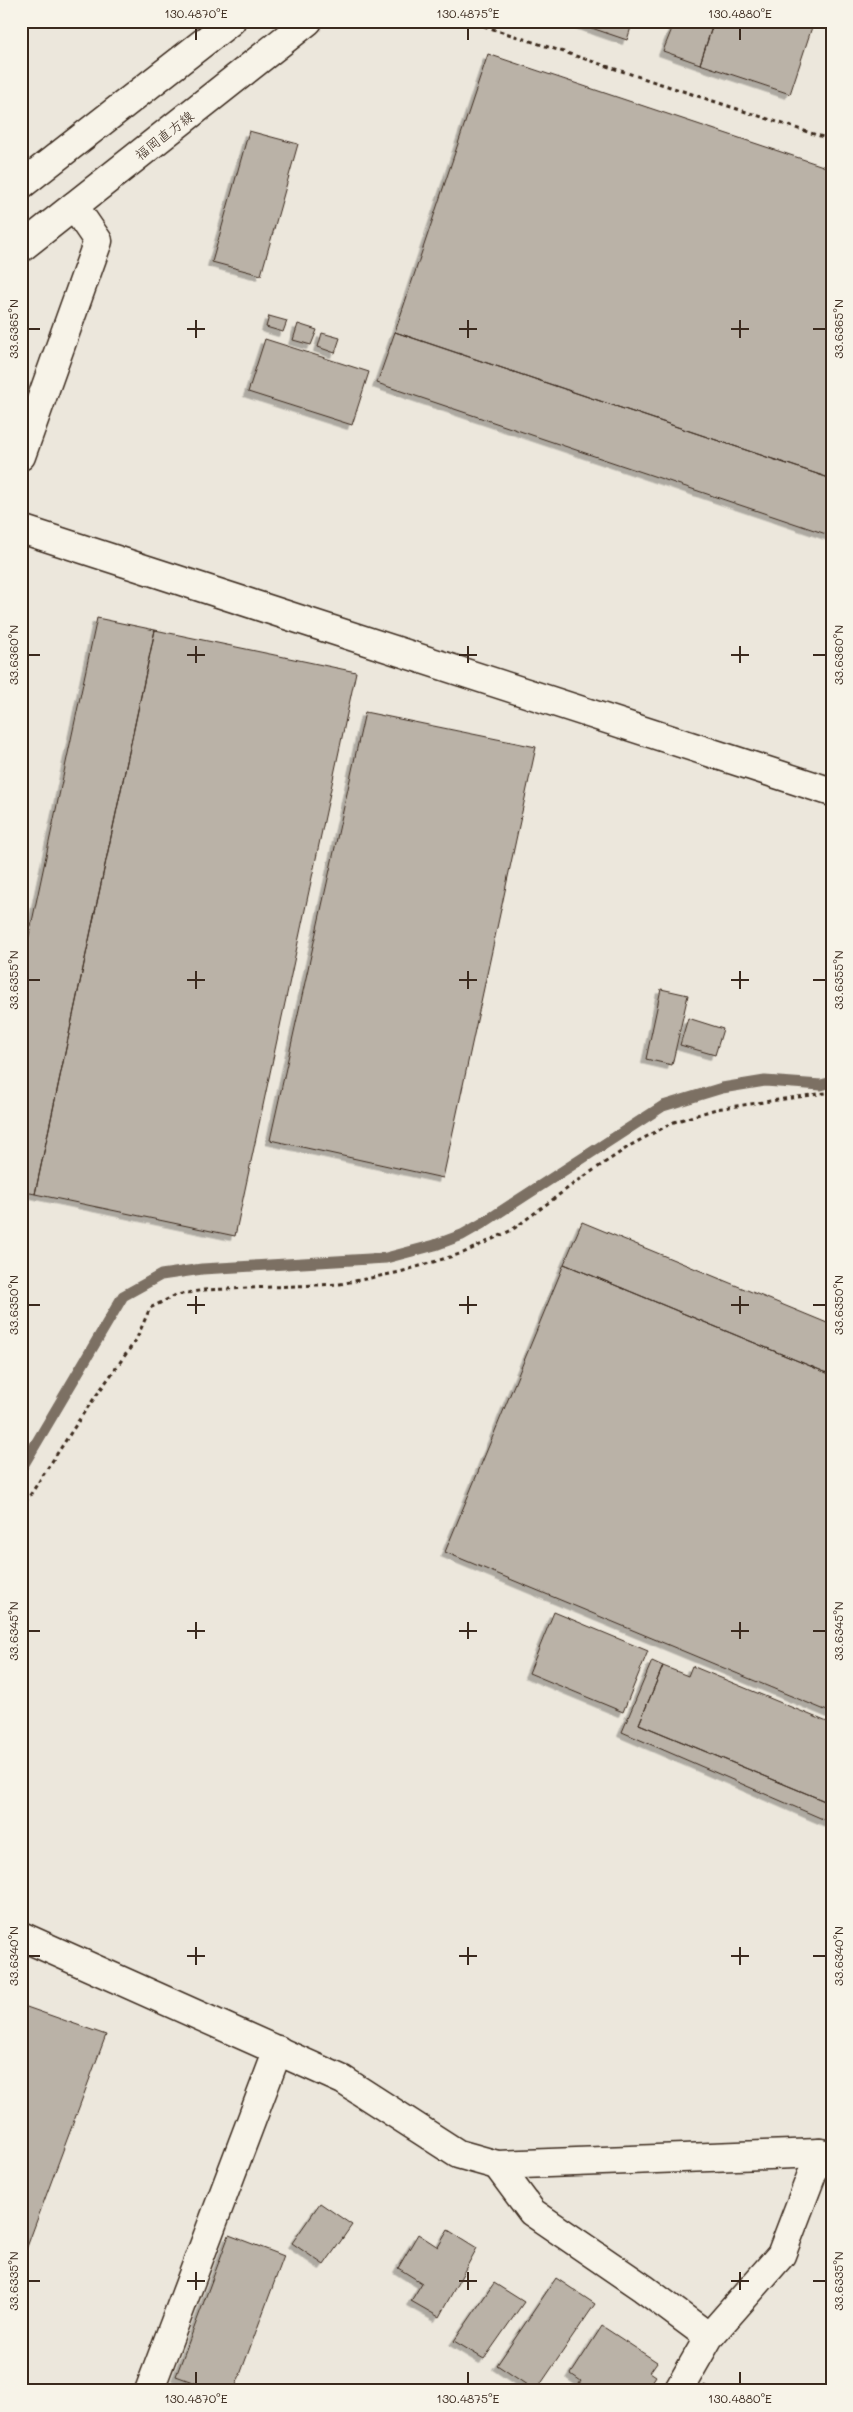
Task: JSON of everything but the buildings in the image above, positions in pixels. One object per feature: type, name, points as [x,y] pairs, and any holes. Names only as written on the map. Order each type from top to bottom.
[{"type":"street","points":[[21,185],[231,21]]},
{"type":"street","name":"福岡直方線","points":[[21,248],[308,21]]},
{"type":"street","points":[[21,456],[98,241],[74,206]]},
{"type":"street","points":[[21,529],[832,792]]},
{"type":"street","points":[[21,1936],[344,2080],[458,2154],[498,2165],[826,2154],[780,2255],[709,2337],[678,2391]]},
{"type":"street","points":[[149,2391],[278,2050]]},
{"type":"street","points":[[498,2165],[532,2212],[643,2288],[709,2337]]},
{"type":"path","points":[[469,21],[832,140]]},
{"type":"path","points":[[21,1509],[83,1414],[136,1340],[150,1308],[176,1295],[204,1290],[340,1284],[418,1266],[463,1252],[512,1230],[631,1145],[674,1122],[716,1109],[832,1092]]},
{"type":"waterway","points":[[21,1469],[123,1296],[161,1275],[202,1269],[386,1258],[435,1245],[462,1235],[483,1223],[663,1106],[722,1088],[765,1081],[821,1085],[832,1082]]}]
